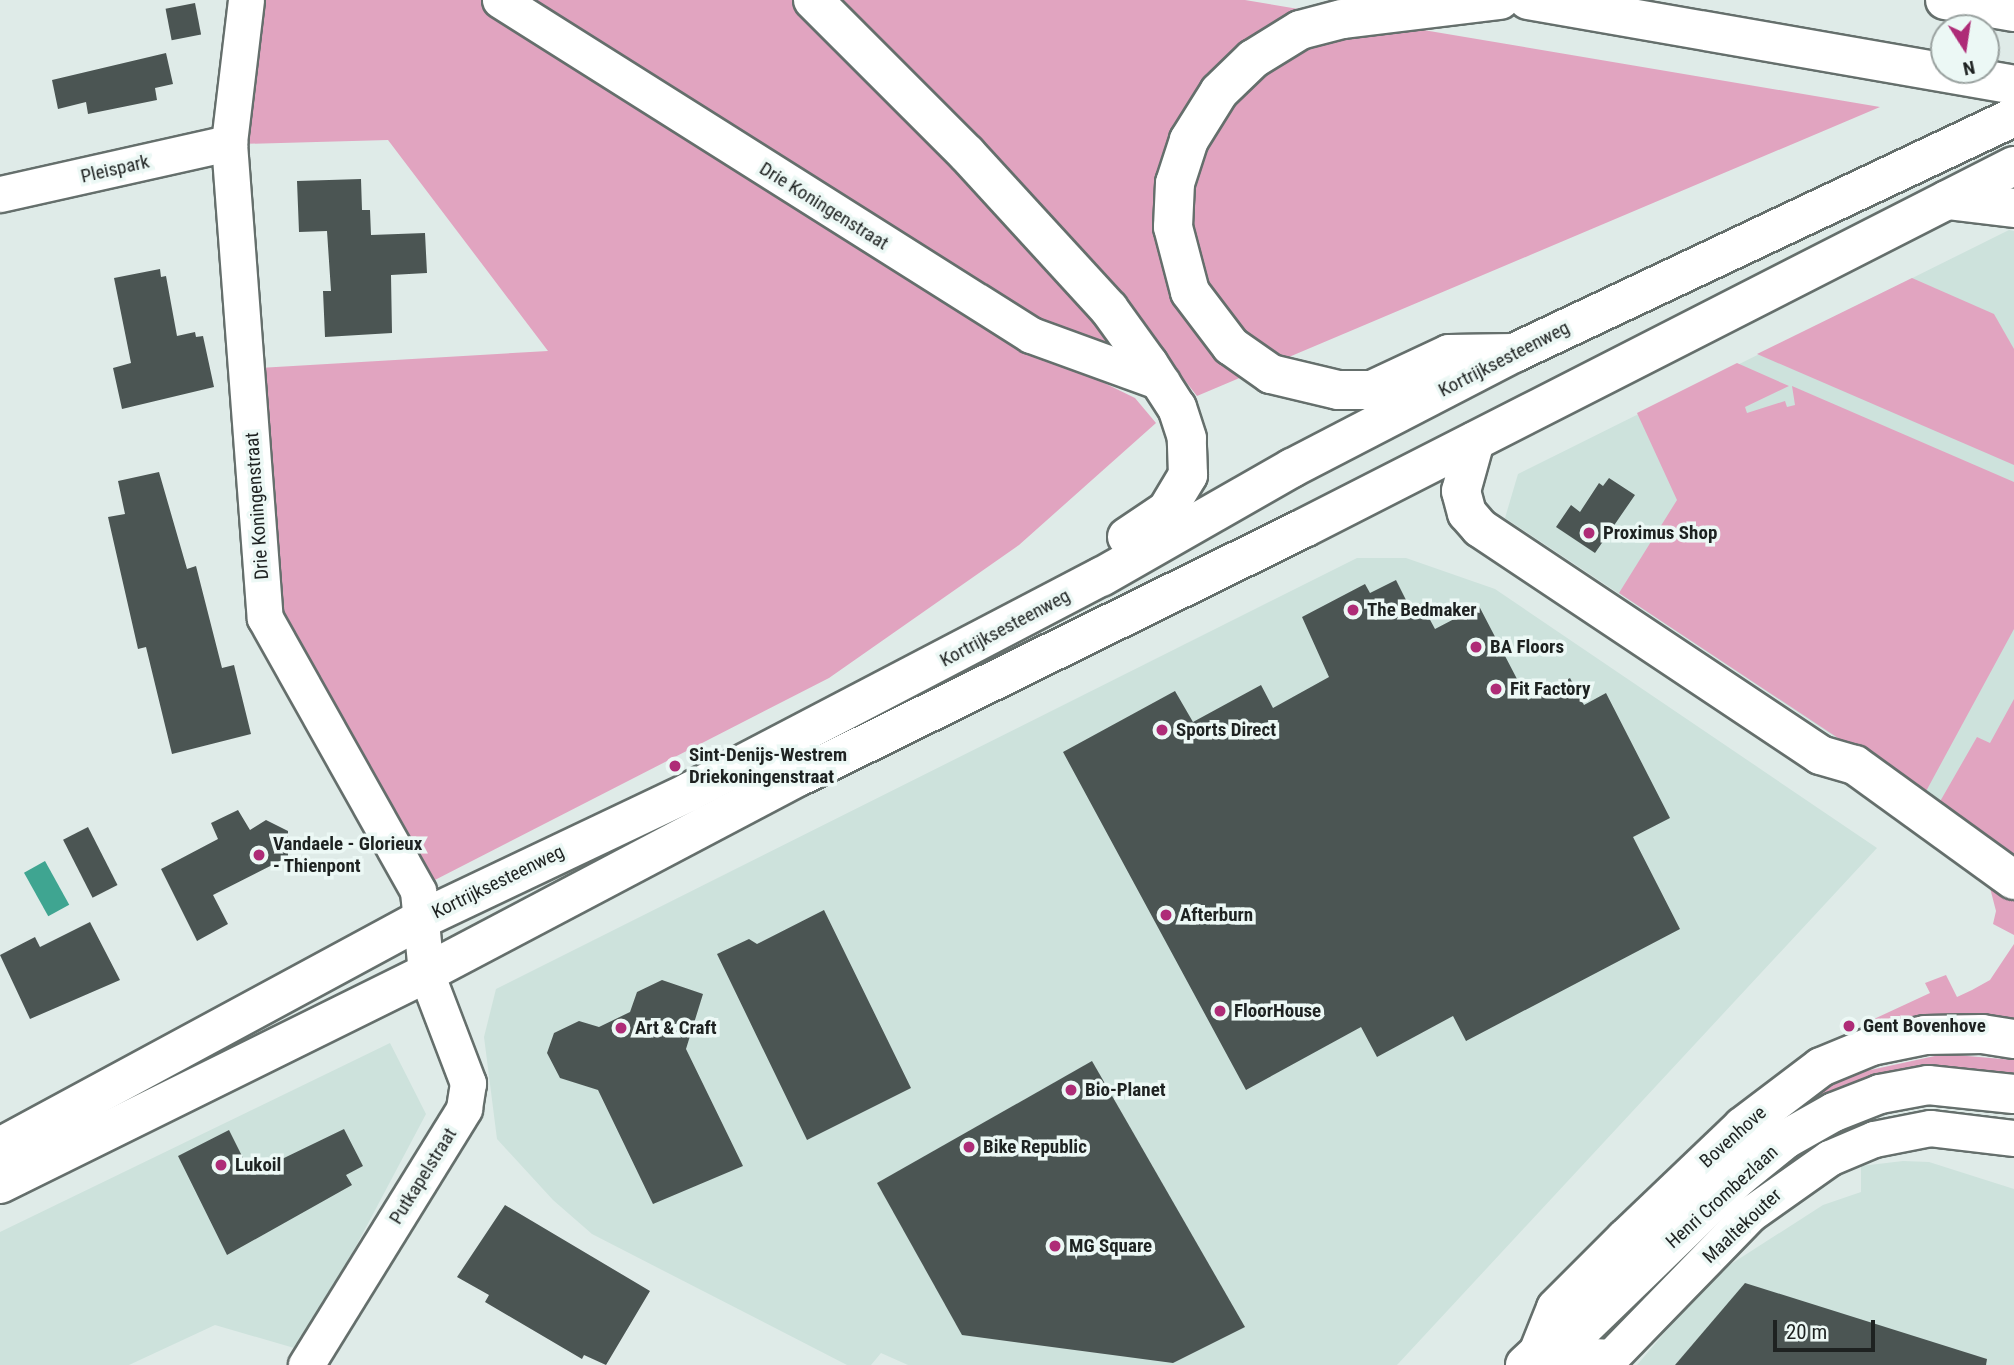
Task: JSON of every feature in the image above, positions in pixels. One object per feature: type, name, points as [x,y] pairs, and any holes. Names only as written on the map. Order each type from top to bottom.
[{"type":"main road","points":[[813,0],[967,154],[1109,309],[1156,373],[1187,438],[1188,475],[1167,510],[1107,553],[1101,577]]},
{"type":"main road","points":[[1500,0],[1342,19],[1300,30],[1253,59],[1219,92],[1189,139],[1175,183],[1173,227],[1190,292],[1231,346],[1271,374],[1338,390],[1372,390],[1449,354],[1514,353]]},
{"type":"main road","points":[[1528,0],[2014,85]]},
{"type":"main road","points":[[1945,0],[2013,12]]},
{"type":"main road","name":"Kortrijksesteenweg","points":[[0,1147],[422,919],[689,792],[1101,577],[1292,468],[1514,353],[2014,117]]},
{"type":"main road","points":[[0,1184],[426,973],[798,777],[1475,441],[2014,166]]},
{"type":"main road","points":[[1947,200],[2014,208]]},
{"type":"main road","points":[[1475,441],[1461,491],[1467,513],[1480,528],[1820,755],[1855,765],[2014,880]]},
{"type":"main road","name":"Bovenhove","points":[[1532,1359],[1556,1308],[1742,1127],[1821,1067],[1872,1046],[1925,1035],[1982,1034],[2014,1039]]},
{"type":"main road","name":"Henri Crombezlaan","points":[[1532,1359],[1581,1330],[1739,1177],[1787,1139],[1834,1112],[1880,1094],[1928,1085],[2014,1094]]},
{"type":"street","name":"Drie Koningenstraat","points":[[246,0],[229,143],[265,618],[418,891],[426,973]]},
{"type":"street","name":"Drie Koningenstraat","points":[[500,0],[1031,335],[1156,373]]},
{"type":"street","name":"Pleispark","points":[[0,194],[229,143]]},
{"type":"street","name":"Putkapelstraat","points":[[306,1365],[464,1109],[468,1083],[426,973]]},
{"type":"street","name":"Maaltekouter","points":[[1532,1359],[1611,1357],[1750,1214],[1829,1158],[1874,1139],[1930,1128],[2014,1138]]},
{"type":"shaded area","points":[[262,0],[483,0],[1020,342],[1135,398],[1156,423],[1019,545],[829,678],[429,883],[275,622],[259,368],[548,351],[388,140],[241,144]]},
{"type":"shaded area","points":[[527,0],[1245,0],[1880,107],[1197,396],[1179,373],[1100,350],[1012,306]]},
{"type":"shaded area","points":[[2009,230],[2014,231],[2014,856],[1505,518],[1518,474]]},
{"type":"shaded area","points":[[1912,278],[1994,314],[2014,349],[2014,465],[1757,354]]},
{"type":"shaded area","points":[[1737,363],[1789,386],[1745,407],[1747,413],[1785,401],[1787,407],[1795,405],[1792,386],[2014,482],[2014,629],[1924,795],[1619,593],[1677,500],[1637,413]]},
{"type":"shaded area","points":[[1357,558],[1406,558],[1495,589],[1877,848],[1397,1365],[908,1365],[881,1353],[871,1365],[847,1365],[592,1234],[553,1200],[497,1139],[484,1037],[496,989]]},
{"type":"shaded area","points":[[2014,699],[2014,856],[1938,805],[1977,737],[1990,743]]},
{"type":"shaded area","points":[[45,861],[69,905],[48,916],[24,873]]},
{"type":"shaded area","points":[[1989,884],[2014,893],[2014,935],[1993,924],[1996,911]]},
{"type":"shaded area","points":[[2014,944],[2014,1022],[1955,1016],[1910,1018],[1863,1030],[1861,1025],[1930,993],[1925,983],[1946,975],[1957,997],[1990,980]]},
{"type":"shaded area","points":[[390,1043],[426,1114],[301,1350],[215,1325],[129,1365],[0,1365],[0,1232]]},
{"type":"shaded area","points":[[1944,1054],[2014,1060],[2014,1080],[1807,1105],[1804,1101],[1812,1091],[1852,1074]]},
{"type":"shaded area","points":[[1903,1161],[1929,1162],[2014,1189],[2014,1365],[1637,1365],[1714,1275],[1823,1205],[1861,1192],[1861,1166]]},
{"type":"building","points":[[195,3],[201,34],[172,40],[166,9]]},
{"type":"building","points":[[166,53],[173,84],[155,88],[157,100],[88,114],[86,102],[58,109],[52,80]]},
{"type":"building","points":[[361,179],[362,210],[370,210],[371,235],[425,233],[427,273],[391,275],[392,333],[325,337],[323,291],[331,291],[327,231],[299,232],[297,181]]},
{"type":"building","points":[[160,269],[161,277],[166,276],[177,336],[195,332],[196,337],[203,336],[214,387],[122,409],[113,368],[131,363],[114,278]]},
{"type":"building","points":[[159,472],[187,569],[196,566],[222,668],[234,665],[251,734],[172,754],[146,647],[138,649],[108,517],[125,514],[118,481]]},
{"type":"building","points":[[1609,478],[1635,495],[1595,553],[1556,527],[1571,505],[1580,512],[1599,483],[1603,486]]},
{"type":"building","points":[[1396,580],[1410,608],[1421,603],[1435,629],[1479,606],[1528,700],[1570,678],[1584,705],[1606,693],[1670,818],[1633,837],[1680,929],[1466,1041],[1453,1016],[1377,1057],[1361,1027],[1246,1090],[1063,752],[1175,691],[1193,722],[1261,685],[1273,708],[1329,677],[1302,617],[1365,584],[1370,593]]},
{"type":"building","points":[[238,810],[250,830],[266,820],[288,831],[288,857],[213,895],[228,924],[197,941],[161,869],[218,839],[211,823]]},
{"type":"building","points":[[88,827],[118,885],[93,898],[63,840]]},
{"type":"building","points":[[824,910],[911,1088],[807,1140],[717,954],[749,939],[757,944]]},
{"type":"building","points":[[90,922],[120,980],[30,1019],[0,955],[35,937],[40,947]]},
{"type":"building","points":[[662,980],[703,994],[686,1049],[743,1166],[653,1204],[598,1090],[560,1078],[547,1053],[554,1033],[579,1021],[599,1027],[630,1012],[637,992]]},
{"type":"building","name":"MG Square","points":[[1092,1061],[1245,1327],[1173,1363],[962,1335],[877,1183]]},
{"type":"building","points":[[344,1129],[363,1166],[346,1175],[352,1185],[227,1255],[178,1156],[229,1130],[251,1174]]},
{"type":"building","points":[[505,1205],[650,1291],[606,1365],[584,1355],[582,1359],[485,1302],[489,1295],[457,1277]]},
{"type":"building","points":[[1745,1283],[1987,1359],[1986,1365],[1675,1365]]},
{"type":"place","name":"Proximus Shop","points":[[1589,533]]},
{"type":"place","name":"The Bedmaker","points":[[1353,610]]},
{"type":"place","name":"BA Floors","points":[[1476,647]]},
{"type":"place","name":"Fit Factory","points":[[1496,689]]},
{"type":"place","name":"Sports Direct","points":[[1162,730]]},
{"type":"place","name":"Sint-Denijs-Westrem Driekoningenstraat","points":[[675,766]]},
{"type":"place","name":"Vandaele - Glorieux - Thienpont","points":[[259,855]]},
{"type":"place","name":"Afterburn","points":[[1166,915]]},
{"type":"place","name":"FloorHouse","points":[[1220,1011]]},
{"type":"place","name":"Gent Bovenhove","points":[[1849,1026]]},
{"type":"place","name":"Art & Craft","points":[[621,1028]]},
{"type":"place","name":"Bio-Planet","points":[[1071,1090]]},
{"type":"place","name":"Bike Republic","points":[[969,1147]]},
{"type":"place","name":"Lukoil","points":[[221,1165]]},
{"type":"place","name":"MG Square","points":[[1055,1246]]}]
